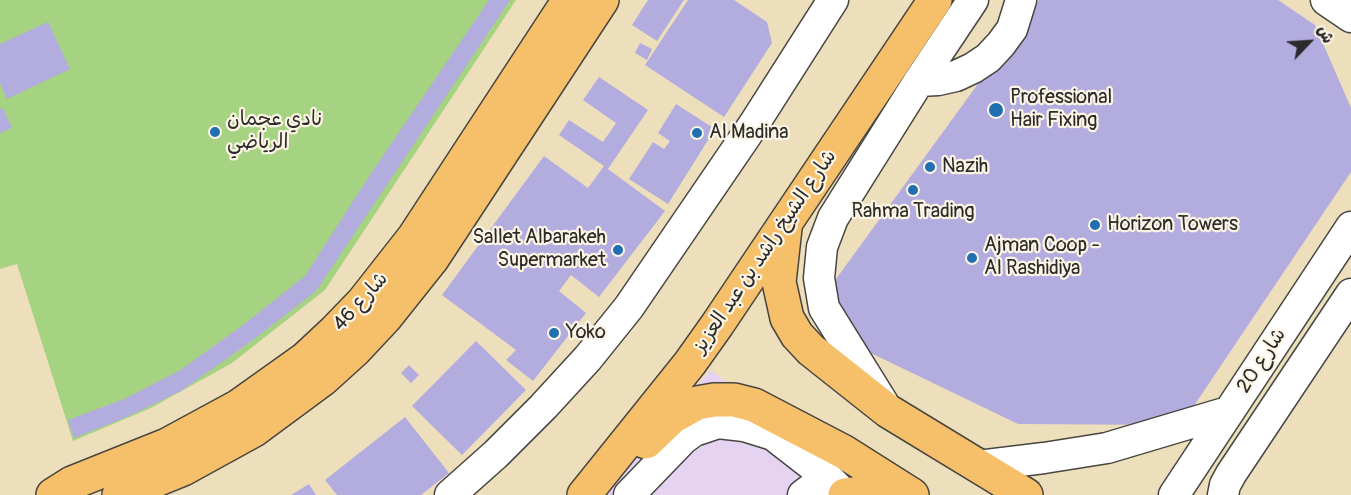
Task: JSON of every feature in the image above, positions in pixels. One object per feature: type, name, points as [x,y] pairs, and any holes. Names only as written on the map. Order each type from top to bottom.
[{"type":"main road","name":"شارع 46","points":[[53,495],[72,483],[167,445],[239,406],[297,365],[335,331],[370,294],[414,237],[569,0]]},
{"type":"main road","name":"شارع 46","points":[[119,495],[183,469],[254,430],[306,393],[355,350],[391,311],[432,259],[602,0]]},
{"type":"main road","name":"شارع الشيخ راشد بن عبد العزيز","points":[[585,495],[690,363],[935,0]]},
{"type":"main road","points":[[785,223],[779,282],[787,318],[797,335],[811,350],[888,411],[1026,495]]},
{"type":"main road","points":[[585,495],[672,417],[697,403],[714,400],[734,400],[754,405],[840,480],[907,492]]},
{"type":"main road","points":[[840,480],[907,492]]},
{"type":"street","points":[[888,411],[824,308],[819,263],[824,240],[833,218],[973,0]]},
{"type":"street","points":[[919,81],[956,76],[988,58],[1012,29],[1021,0]]},
{"type":"street","points":[[1326,0],[1351,16]]},
{"type":"street","points":[[450,495],[496,454],[543,407],[588,358],[629,307],[754,124],[823,6]]},
{"type":"street","name":"شارع 20","points":[[1174,495],[1351,227]]},
{"type":"street","name":"شارع 20","points":[[1223,495],[1226,485],[1245,454],[1351,294]]},
{"type":"street","points":[[978,466],[1107,448],[1223,421],[1227,446],[1245,454]]},
{"type":"street","points":[[629,495],[683,439],[694,431],[718,423],[751,428],[773,435],[840,480]]},
{"type":"street","points":[[803,495],[840,480]]},
{"type":"shaded area","points":[[711,370],[869,495],[599,495]]},
{"type":"green space","name":"نادي عجمان الرياضي","points":[[0,0],[516,0],[325,290],[232,363],[151,408],[73,441],[17,264],[0,269]]},
{"type":"building","points":[[489,0],[510,0],[316,291],[253,340],[181,391],[129,416],[74,438],[68,420],[124,399],[179,371],[305,276],[370,175]]},
{"type":"building","points":[[648,0],[684,0],[657,41],[632,25]]},
{"type":"building","points":[[688,0],[734,0],[767,22],[772,43],[724,117],[645,65]]},
{"type":"building","name":"Horizon Towers","points":[[1039,0],[1278,0],[1315,25],[1351,108],[1351,172],[1181,425],[1018,424],[848,342],[828,305],[836,279]]},
{"type":"building","points":[[48,22],[70,69],[7,99],[0,83],[0,44]]},
{"type":"building","points":[[640,43],[652,49],[647,60],[635,53]]},
{"type":"building","points":[[599,77],[648,110],[608,169],[665,211],[599,297],[571,275],[559,291],[586,313],[533,381],[506,360],[516,350],[442,295],[544,156],[588,188],[604,166],[559,135],[569,120],[603,142],[616,123],[583,100]]},
{"type":"building","points":[[676,104],[715,129],[668,204],[629,179],[653,142],[664,149],[670,141],[658,133]]},
{"type":"building","points":[[3,108],[12,128],[0,133],[0,109]]},
{"type":"building","points":[[476,341],[526,390],[462,455],[412,406]]},
{"type":"building","points":[[409,365],[419,375],[411,383],[401,373]]},
{"type":"building","points":[[405,417],[449,473],[421,495],[337,495],[325,480]]},
{"type":"building","points":[[309,484],[316,495],[291,495]]},
{"type":"place","name":"Professional Hair Fixing","points":[[996,110]]},
{"type":"place","name":"نادي عجمان الرياضي","points":[[215,132]]},
{"type":"place","name":"Al Madina","points":[[697,133]]},
{"type":"place","name":"Nazih","points":[[930,167]]},
{"type":"place","name":"Rahma Trading","points":[[913,190]]},
{"type":"place","name":"Horizon Towers","points":[[1095,225]]},
{"type":"place","name":"Sallet Albarakeh Supermarket","points":[[618,250]]},
{"type":"place","name":"Ajman Coop - Al Rashidiya","points":[[972,258]]},
{"type":"place","name":"Yoko","points":[[554,333]]}]
